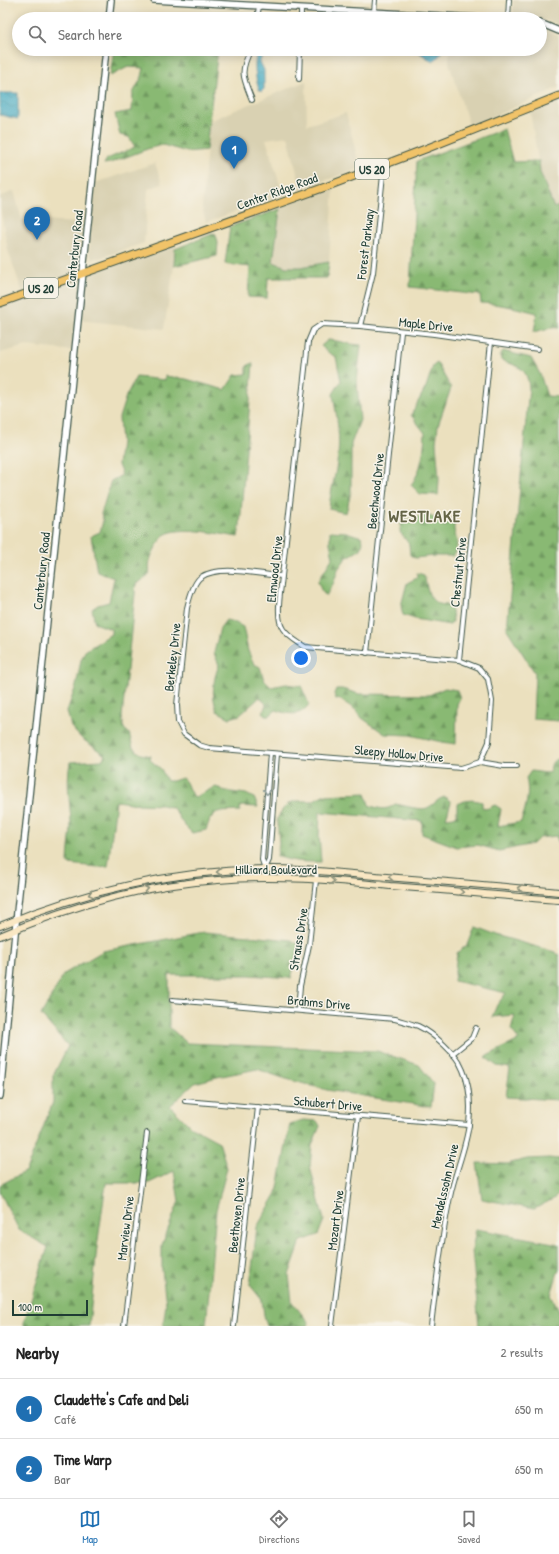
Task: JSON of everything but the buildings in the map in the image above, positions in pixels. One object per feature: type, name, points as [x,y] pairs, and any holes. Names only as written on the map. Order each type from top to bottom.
[{"type":"main road","name":"Center Ridge Road","points":[[0,303],[384,164],[559,96]]},
{"type":"main road","name":"Hilliard Boulevard","points":[[0,926],[53,905],[85,896],[136,883],[199,873],[265,869],[317,871],[559,892]]},
{"type":"main road","name":"Hilliard Boulevard","points":[[0,936],[71,908],[138,891],[200,882],[264,878],[316,879],[559,900]]},
{"type":"street","points":[[110,12],[111,0]]},
{"type":"street","points":[[154,0],[374,12],[375,0]]},
{"type":"street","points":[[508,12],[509,0]]},
{"type":"street","points":[[258,12],[259,6]]},
{"type":"street","points":[[547,26],[559,31]]},
{"type":"street","name":"Canterbury Road","points":[[0,1096],[16,919],[105,56]]},
{"type":"street","points":[[248,56],[244,63],[243,77],[252,100]]},
{"type":"street","points":[[299,79],[300,56]]},
{"type":"street","name":"Forest Parkway","points":[[360,326],[373,273],[384,164]]},
{"type":"street","name":"Maple Drive","points":[[313,330],[322,324],[360,326],[538,348]]},
{"type":"street","name":"Elmwood Drive","points":[[313,330],[310,334],[308,342],[282,576],[279,614],[282,629],[292,639],[305,647],[459,660]]},
{"type":"street","name":"Beechwood Drive","points":[[367,653],[401,332]]},
{"type":"street","name":"Chestnut Drive","points":[[459,660],[491,342]]},
{"type":"street","name":"Berkeley Drive","points":[[277,754],[209,748],[199,745],[184,734],[178,722],[177,705],[190,596],[200,578],[214,572],[230,571],[282,576]]},
{"type":"street","points":[[459,660],[479,668],[488,679],[492,701],[489,742],[480,762]]},
{"type":"street","points":[[265,869],[262,860],[270,753]]},
{"type":"street","points":[[264,878],[265,869],[269,860],[277,754]]},
{"type":"street","name":"Sleepy Hollow Drive","points":[[277,754],[461,768],[480,762],[504,766],[517,766]]},
{"type":"street","name":"Strauss Drive","points":[[298,1010],[300,986],[309,945],[317,871]]},
{"type":"street","name":"Brahms Drive","points":[[172,1000],[394,1019],[418,1026],[434,1036],[452,1054]]},
{"type":"street","points":[[452,1054],[472,1038],[476,1028]]},
{"type":"street","name":"Mendelssohn Drive","points":[[431,1326],[438,1263],[450,1196],[469,1125],[470,1104],[468,1087],[463,1069],[452,1054]]},
{"type":"street","name":"Schubert Drive","points":[[185,1101],[469,1125]]},
{"type":"street","name":"Beethoven Drive","points":[[234,1326],[258,1107]]},
{"type":"street","name":"Mozart Drive","points":[[332,1326],[358,1116]]},
{"type":"street","name":"Marview Drive","points":[[124,1326],[147,1133]]},
{"type":"shaded area","points":[[513,0],[559,0],[559,25],[547,21],[547,12],[513,11]]},
{"type":"shaded area","points":[[547,31],[559,36],[559,87],[504,112],[469,125],[449,63],[449,56],[547,56]]},
{"type":"shaded area","points":[[306,81],[307,125],[346,113],[360,168],[301,189],[288,136],[266,139],[283,195],[206,222],[202,208],[209,121]]},
{"type":"shaded area","points":[[559,99],[559,206],[554,208],[540,172],[530,111]]},
{"type":"shaded area","points":[[155,163],[162,184],[148,189],[144,243],[99,258],[92,258],[89,254],[95,183]]},
{"type":"shaded area","points":[[334,187],[329,262],[301,267],[286,267],[273,262],[279,207]]},
{"type":"shaded area","points":[[14,191],[22,220],[84,223],[84,240],[80,272],[22,291],[8,250],[0,207],[0,197]]},
{"type":"shaded area","points":[[176,240],[174,266],[164,329],[78,320],[74,351],[26,346],[0,353],[0,303]]},
{"type":"green space","points":[[113,56],[217,56],[206,150],[187,152],[163,145],[104,164],[107,159],[135,147],[129,137],[120,135],[115,114],[132,111],[133,93],[142,77],[144,68],[128,67],[110,76]]},
{"type":"green space","points":[[504,129],[513,162],[539,161],[540,172],[554,208],[559,206],[559,328],[550,328],[534,332],[537,313],[509,306],[481,303],[480,295],[410,287],[417,161]]},
{"type":"green space","points":[[280,209],[273,262],[286,267],[301,267],[329,262],[327,278],[268,278],[267,298],[248,297],[250,267],[225,264],[230,227]]},
{"type":"green space","points":[[215,233],[218,242],[217,256],[174,266],[175,249]]},
{"type":"green space","points":[[328,340],[361,345],[357,382],[360,420],[351,444],[351,492],[346,513],[329,509],[339,445],[333,394],[341,381],[336,357],[321,346]]},
{"type":"green space","points":[[503,351],[531,358],[540,374],[547,396],[559,397],[559,721],[533,719],[535,673],[507,629],[529,388],[526,376],[521,369],[513,364],[501,360],[500,355]]},
{"type":"green space","points":[[253,363],[238,537],[190,530],[171,532],[161,538],[151,557],[149,574],[136,584],[122,717],[124,729],[129,733],[133,748],[141,754],[151,756],[150,760],[161,769],[167,781],[182,778],[186,782],[192,795],[195,797],[215,787],[224,791],[246,794],[254,798],[258,807],[240,806],[240,811],[217,812],[210,819],[206,830],[192,833],[184,825],[173,808],[162,805],[116,801],[108,866],[98,867],[68,864],[71,823],[68,785],[70,762],[102,760],[105,755],[81,738],[71,727],[67,711],[76,686],[81,660],[85,651],[111,634],[111,629],[95,623],[92,609],[98,605],[109,602],[114,578],[97,572],[91,536],[100,532],[103,521],[101,514],[111,481],[122,475],[118,465],[121,442],[119,418],[126,396],[136,377],[165,380],[165,376],[186,379],[225,390],[235,375],[247,374],[247,366]]},
{"type":"green space","points":[[437,363],[451,388],[438,425],[436,443],[439,479],[438,495],[420,494],[411,485],[420,467],[425,433],[411,415],[426,387],[433,366]]},
{"type":"green space","points":[[428,514],[439,520],[454,519],[454,530],[457,542],[456,553],[453,556],[415,558],[410,555],[409,544],[400,532],[401,521]]},
{"type":"green space","points":[[330,531],[346,532],[362,537],[363,542],[361,549],[346,558],[338,569],[334,582],[326,596],[321,590],[318,581],[333,557],[330,543]]},
{"type":"green space","points":[[417,573],[424,575],[428,591],[432,599],[441,604],[447,605],[452,611],[453,621],[450,625],[415,619],[403,615],[401,606],[407,583],[417,578]]},
{"type":"green space","points":[[226,620],[243,627],[248,651],[254,664],[260,667],[264,680],[271,687],[286,684],[301,686],[309,704],[306,708],[294,714],[276,710],[269,716],[265,716],[263,713],[266,704],[260,697],[240,715],[230,718],[217,711],[213,693],[215,676],[219,665],[214,653],[220,628]]},
{"type":"green space","points":[[445,688],[457,690],[460,698],[457,704],[456,744],[410,735],[385,734],[362,718],[356,710],[341,700],[336,699],[334,694],[336,689],[342,689],[359,694],[429,695]]},
{"type":"green space","points":[[559,759],[559,843],[556,836],[539,838],[533,844],[499,851],[478,845],[457,847],[422,834],[422,821],[320,812],[319,835],[321,862],[293,861],[277,856],[279,844],[277,819],[283,809],[289,803],[295,801],[312,801],[323,795],[366,793],[369,805],[383,809],[389,808],[395,804],[422,809],[431,806],[445,797],[451,802],[446,818],[457,815],[457,804],[475,800],[482,802],[482,807],[486,809],[495,805],[501,809],[498,826],[521,822],[526,805],[526,778],[531,771],[546,773],[550,772],[553,762]]},
{"type":"green space","points":[[474,927],[495,935],[555,952],[559,955],[559,1100],[506,1097],[510,1068],[497,1066],[485,1057],[519,1040],[511,1029],[515,1015],[492,1017],[497,1005],[506,993],[454,981],[457,953],[467,945]]},
{"type":"green space","points":[[204,932],[291,940],[300,945],[291,978],[250,975],[169,975],[169,1027],[187,1043],[377,1051],[419,1065],[434,1084],[431,1107],[327,1090],[257,1069],[195,1083],[170,1106],[191,1127],[219,1142],[227,1168],[216,1210],[206,1326],[163,1326],[166,1304],[162,1270],[162,1245],[179,1201],[174,1171],[149,1183],[106,1183],[97,1247],[89,1326],[24,1326],[48,1247],[19,1230],[0,1192],[0,1185],[26,1171],[53,1102],[53,1076],[68,1046],[41,1015],[64,974],[103,951]]},
{"type":"green space","points":[[303,1120],[317,1121],[320,1126],[312,1145],[310,1167],[324,1220],[318,1235],[301,1241],[289,1275],[292,1302],[309,1323],[308,1326],[267,1326],[262,1300],[250,1285],[257,1227],[277,1193],[290,1124]]},
{"type":"green space","points":[[527,1159],[559,1159],[559,1194],[555,1198],[534,1209],[482,1199],[477,1163],[507,1164]]},
{"type":"green space","points":[[476,1229],[559,1244],[559,1268],[551,1295],[559,1310],[559,1326],[479,1326],[472,1250]]},
{"type":"water","points":[[256,56],[262,56],[260,62],[264,70],[264,89],[261,92],[259,90],[255,70]]},
{"type":"water","points":[[424,56],[439,56],[433,62]]},
{"type":"water","points":[[0,93],[18,93],[18,119],[0,115]]},
{"type":"place","name":"Claudette's Cafe and Deli","points":[[234,169]]},
{"type":"place","name":"Time Warp","points":[[37,240]]},
{"type":"district","name":"WESTLAKE","points":[[425,515]]}]
